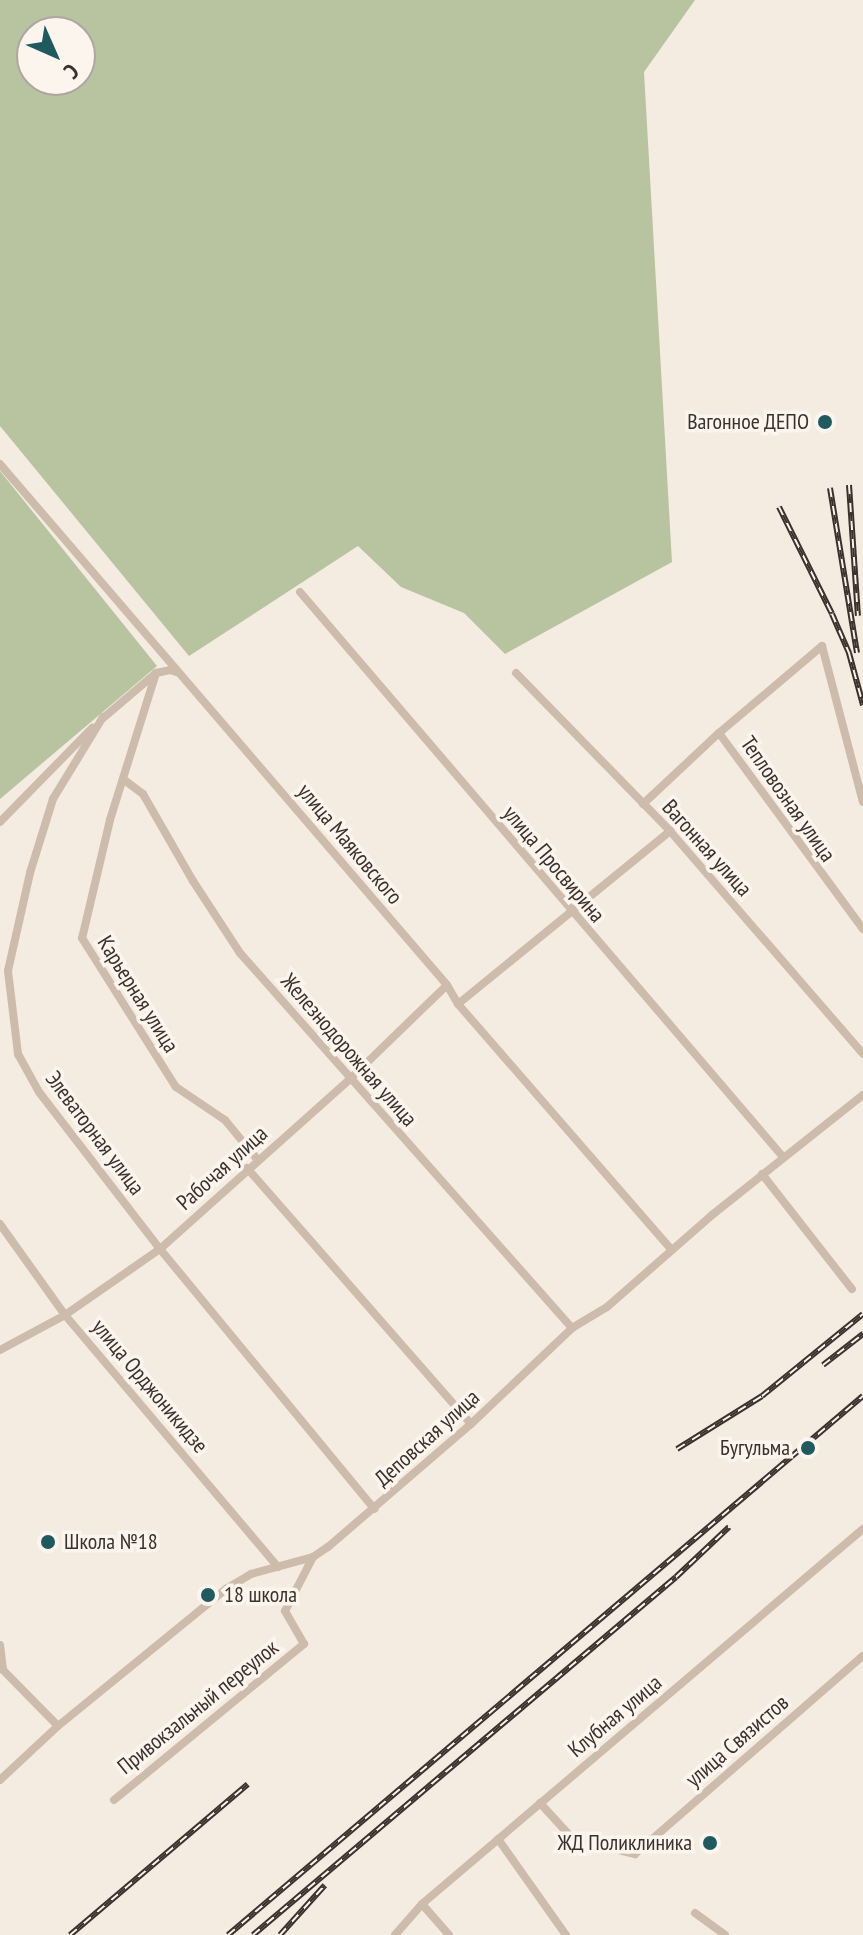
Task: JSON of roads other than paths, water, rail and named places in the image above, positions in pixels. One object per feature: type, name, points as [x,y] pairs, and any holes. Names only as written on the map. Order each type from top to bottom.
[{"type":"street","name":"улица Маяковского","points":[[0,464],[447,985],[458,1004],[671,1249]]},
{"type":"street","name":"улица Просвирина","points":[[300,592],[783,1157]]},
{"type":"street","points":[[719,733],[822,646],[863,802]]},
{"type":"street","points":[[0,822],[103,717],[156,673],[170,670],[183,675]]},
{"type":"street","name":"Карьерная улица","points":[[156,673],[123,779],[82,938],[176,1087],[225,1120],[257,1159]]},
{"type":"street","name":"Вагонная улица","points":[[516,673],[670,831],[863,1054]]},
{"type":"street","name":"Элеваторная улица","points":[[103,717],[53,799],[4,974],[18,1054],[39,1092],[160,1249],[374,1509]]},
{"type":"street","name":"Тепловозная улица","points":[[643,804],[719,733],[863,929]]},
{"type":"street","name":"Железнодорожная улица","points":[[123,779],[143,794],[193,881],[240,953],[572,1328]]},
{"type":"street","points":[[458,1004],[670,831]]},
{"type":"street","name":"Рабочая улица","points":[[0,1350],[65,1315],[160,1249],[350,1079],[447,985]]},
{"type":"street","name":"Деповская улица","points":[[0,1780],[58,1726],[226,1589],[251,1574],[313,1557],[374,1509],[471,1424],[572,1328],[607,1307],[671,1249],[863,1095]]},
{"type":"street","points":[[247,1168],[471,1424]]},
{"type":"street","points":[[762,1174],[852,1289]]},
{"type":"street","name":"улица Орджоникидзе","points":[[0,1224],[65,1315],[278,1567]]},
{"type":"street","name":"Клубная улица","points":[[395,1935],[422,1904],[863,1529]]},
{"type":"street","name":"Привокзальный переулок","points":[[114,1800],[304,1644],[285,1611],[313,1557]]},
{"type":"street","points":[[0,1645],[3,1670],[58,1726]]},
{"type":"street","name":"улица Связистов","points":[[540,1803],[583,1850],[602,1846],[635,1854],[863,1656]]},
{"type":"street","points":[[498,1839],[566,1935]]},
{"type":"street","points":[[422,1904],[449,1935]]},
{"type":"street","points":[[695,1913],[725,1935]]},
{"type":"railway","points":[[849,485],[858,616]]},
{"type":"railway","points":[[830,488],[857,653]]},
{"type":"railway","points":[[779,507],[849,653],[863,705]]},
{"type":"railway","points":[[677,1449],[762,1396],[863,1314]]},
{"type":"railway","points":[[823,1365],[863,1334]]},
{"type":"railway","points":[[228,1935],[863,1396]]},
{"type":"railway","points":[[253,1935],[676,1577],[729,1527]]},
{"type":"railway","points":[[70,1935],[248,1784]]},
{"type":"railway","points":[[280,1935],[325,1885]]},
{"type":"place","name":"Вагонное ДЕПО","points":[[825,422]]},
{"type":"place","name":"Бугульма","points":[[808,1448]]},
{"type":"place","name":"Школа №18","points":[[48,1542]]},
{"type":"place","name":"18 школа","points":[[208,1595]]},
{"type":"place","name":"ЖД Поликлиника","points":[[710,1843]]}]
